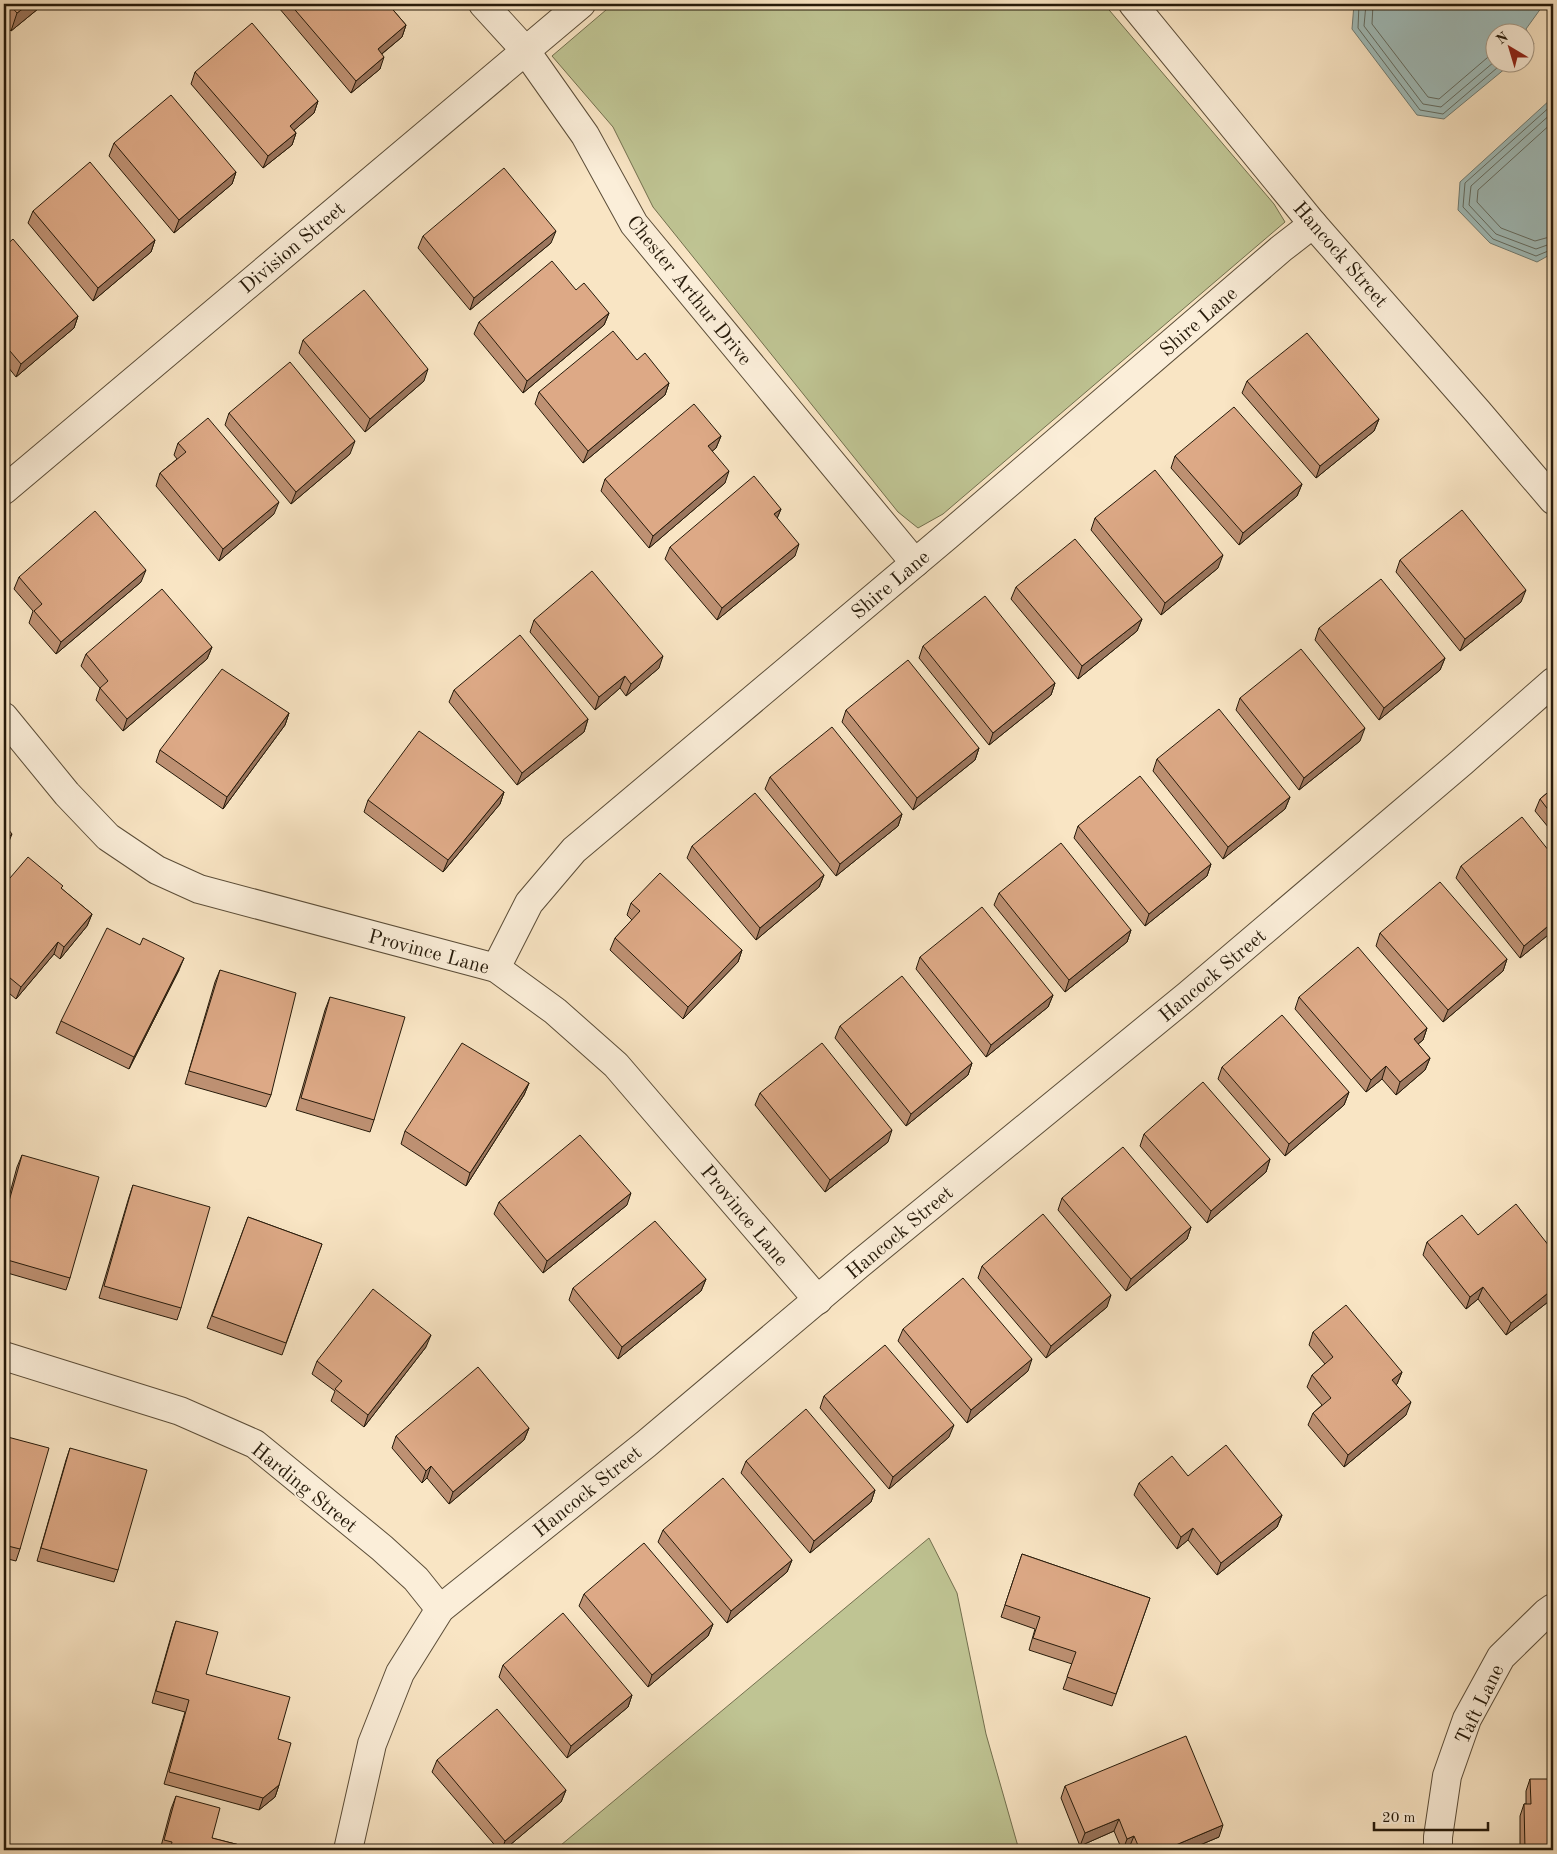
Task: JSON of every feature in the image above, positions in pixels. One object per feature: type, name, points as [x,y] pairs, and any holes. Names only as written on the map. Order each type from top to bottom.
[{"type":"street","name":"Chester Arthur Drive","points":[[483,4],[525,50],[586,135],[634,224],[915,563]]},
{"type":"street","name":"Division Street","points":[[4,490],[581,4]]},
{"type":"street","name":"Hancock Street","points":[[1133,4],[1313,224],[1553,500]]},
{"type":"street","name":"Shire Lane","points":[[496,968],[529,903],[574,850],[915,563],[1282,248],[1313,224]]},
{"type":"street","name":"Hancock Street","points":[[348,1850],[372,1744],[400,1673],[440,1609],[653,1438],[1188,995],[1447,775],[1553,682]]},
{"type":"street","name":"Province Lane","points":[[4,717],[67,794],[108,837],[157,870],[199,889],[496,968],[555,1011],[616,1065],[818,1300]]},
{"type":"street","name":"Harding Street","points":[[4,1356],[180,1411],[255,1444],[382,1548],[416,1579],[440,1609]]},
{"type":"street","name":"Taft Lane","points":[[1438,1850],[1438,1837],[1447,1776],[1467,1720],[1501,1657],[1553,1608]]},
{"type":"green space","points":[[613,4],[1104,4],[1274,204],[1285,222],[943,514],[918,528],[898,512],[653,207],[613,127],[552,56]]},
{"type":"green space","points":[[929,1538],[957,1593],[986,1734],[1019,1850],[555,1850]]},
{"type":"water","points":[[1354,4],[1544,4],[1531,22],[1484,22],[1484,72],[1501,72],[1444,119],[1417,115],[1352,29]]},
{"type":"water","points":[[1553,99],[1553,253],[1537,262],[1490,243],[1458,210],[1460,182]]},
{"type":"building","points":[[9,4],[29,4],[17,13]]},
{"type":"building","points":[[290,4],[388,4],[406,25],[378,49],[384,57],[356,81]]},
{"type":"building","points":[[252,23],[318,101],[290,126],[296,133],[268,156],[195,72]]},
{"type":"building","points":[[171,95],[236,172],[179,220],[114,143]]},
{"type":"building","points":[[90,162],[155,240],[98,288],[33,211]]},
{"type":"building","points":[[504,168],[556,231],[474,298],[423,236]]},
{"type":"building","points":[[13,239],[78,316],[21,364],[4,344],[4,247]]},
{"type":"building","points":[[552,261],[576,290],[584,283],[609,313],[527,381],[479,322]]},
{"type":"building","points":[[364,290],[428,369],[370,419],[303,340]]},
{"type":"building","points":[[613,331],[637,360],[645,353],[669,383],[588,451],[539,392]]},
{"type":"building","points":[[1307,333],[1379,419],[1320,466],[1247,381]]},
{"type":"building","points":[[290,362],[355,441],[296,492],[229,413]]},
{"type":"building","points":[[694,404],[721,436],[708,446],[729,471],[653,536],[605,479]]},
{"type":"building","points":[[1234,407],[1302,484],[1243,533],[1175,456]]},
{"type":"building","points":[[208,418],[279,502],[223,549],[160,473],[186,452],[178,443]]},
{"type":"building","points":[[1155,470],[1223,555],[1165,603],[1095,518]]},
{"type":"building","points":[[754,476],[781,509],[774,514],[799,544],[722,608],[670,547]]},
{"type":"building","points":[[1462,510],[1526,590],[1465,639],[1400,560]]},
{"type":"building","points":[[95,511],[146,570],[61,642],[34,611],[42,604],[19,577]]},
{"type":"building","points":[[1075,539],[1142,619],[1082,666],[1016,587]]},
{"type":"building","points":[[592,571],[663,656],[631,684],[625,676],[599,697],[534,620]]},
{"type":"building","points":[[1381,579],[1445,658],[1384,708],[1319,628]]},
{"type":"building","points":[[162,589],[212,647],[127,719],[100,688],[108,681],[86,654]]},
{"type":"building","points":[[985,596],[1055,683],[993,733],[923,646]]},
{"type":"building","points":[[520,635],[588,719],[522,773],[454,690]]},
{"type":"building","points":[[1301,649],[1365,728],[1304,778],[1240,698]]},
{"type":"building","points":[[908,660],[979,748],[917,798],[846,710]]},
{"type":"building","points":[[222,669],[289,713],[227,797],[160,750]]},
{"type":"building","points":[[1219,709],[1290,797],[1228,847],[1157,759]]},
{"type":"building","points":[[832,727],[902,814],[840,864],[770,777]]},
{"type":"building","points":[[419,731],[504,792],[448,860],[368,800]]},
{"type":"building","points":[[1140,776],[1211,864],[1149,914],[1078,826]]},
{"type":"building","points":[[1553,788],[1553,816],[1540,799]]},
{"type":"building","points":[[755,793],[824,875],[760,928],[692,846]]},
{"type":"building","points":[[1522,817],[1553,856],[1553,922],[1524,946],[1461,866]]},
{"type":"building","points":[[4,824],[12,834],[4,841]]},
{"type":"building","points":[[1061,843],[1131,930],[1069,980],[999,893]]},
{"type":"building","points":[[28,857],[63,886],[61,888],[92,914],[64,947],[58,942],[21,987],[4,973],[4,885]]},
{"type":"building","points":[[660,873],[742,950],[688,1007],[615,938],[640,911],[631,903]]},
{"type":"building","points":[[1440,882],[1507,959],[1448,1010],[1380,933]]},
{"type":"building","points":[[982,907],[1053,995],[991,1045],[920,957]]},
{"type":"building","points":[[107,928],[140,945],[143,938],[184,958],[134,1057],[61,1021]]},
{"type":"building","points":[[1358,947],[1427,1028],[1414,1039],[1430,1058],[1400,1082],[1386,1066],[1371,1080],[1299,997]]},
{"type":"building","points":[[220,970],[296,993],[271,1095],[189,1071]]},
{"type":"building","points":[[902,976],[972,1063],[911,1114],[840,1026]]},
{"type":"building","points":[[330,997],[405,1017],[374,1120],[301,1098]]},
{"type":"building","points":[[1282,1015],[1349,1092],[1289,1144],[1222,1067]]},
{"type":"building","points":[[462,1043],[529,1083],[470,1173],[405,1131]]},
{"type":"building","points":[[822,1043],[892,1130],[830,1180],[760,1093]]},
{"type":"building","points":[[1203,1082],[1270,1159],[1211,1211],[1144,1134]]},
{"type":"building","points":[[580,1135],[631,1193],[547,1261],[499,1202]]},
{"type":"building","points":[[1123,1147],[1191,1227],[1131,1279],[1062,1198]]},
{"type":"building","points":[[22,1155],[99,1177],[70,1278],[4,1259],[4,1219]]},
{"type":"building","points":[[133,1185],[210,1207],[181,1308],[104,1286]]},
{"type":"building","points":[[1516,1204],[1553,1251],[1553,1289],[1511,1323],[1483,1287],[1470,1297],[1427,1242],[1462,1215],[1478,1235]]},
{"type":"building","points":[[1043,1214],[1111,1295],[1051,1346],[982,1266]]},
{"type":"building","points":[[248,1217],[322,1244],[286,1343],[212,1316]]},
{"type":"building","points":[[655,1221],[706,1279],[622,1347],[573,1288]]},
{"type":"building","points":[[963,1278],[1032,1359],[971,1410],[903,1329]]},
{"type":"building","points":[[373,1289],[431,1335],[368,1415],[335,1389],[342,1381],[317,1361]]},
{"type":"building","points":[[1346,1305],[1402,1372],[1392,1380],[1411,1402],[1348,1455],[1313,1413],[1331,1398],[1312,1375],[1333,1357],[1313,1332]]},
{"type":"building","points":[[885,1345],[954,1425],[893,1477],[824,1396]]},
{"type":"building","points":[[478,1367],[529,1428],[453,1492],[431,1466],[426,1471],[396,1436]]},
{"type":"building","points":[[806,1409],[875,1490],[814,1541],[746,1461]]},
{"type":"building","points":[[4,1436],[49,1448],[20,1549],[4,1545]]},
{"type":"building","points":[[1226,1445],[1282,1515],[1221,1563],[1193,1528],[1181,1537],[1139,1483],[1172,1456],[1188,1476]]},
{"type":"building","points":[[70,1448],[147,1470],[118,1570],[41,1548]]},
{"type":"building","points":[[723,1478],[792,1560],[731,1611],[663,1530]]},
{"type":"building","points":[[644,1543],[713,1624],[652,1675],[584,1594]]},
{"type":"building","points":[[1022,1554],[1150,1598],[1116,1694],[1067,1677],[1076,1652],[1033,1638],[1040,1617],[1005,1605]]},
{"type":"building","points":[[563,1613],[632,1695],[571,1746],[503,1665]]},
{"type":"building","points":[[176,1621],[218,1632],[206,1674],[290,1697],[278,1739],[291,1743],[279,1785],[263,1798],[169,1772],[189,1700],[156,1691]]},
{"type":"building","points":[[497,1709],[566,1790],[505,1841],[437,1760]]},
{"type":"building","points":[[1186,1736],[1223,1825],[1164,1850],[1140,1850],[1134,1836],[1127,1839],[1119,1819],[1085,1833],[1065,1786]]},
{"type":"building","points":[[1530,1779],[1553,1779],[1553,1850],[1525,1850],[1524,1804],[1531,1804]]},
{"type":"building","points":[[176,1796],[220,1808],[212,1838],[259,1850],[170,1850],[172,1842],[164,1840]]}]
